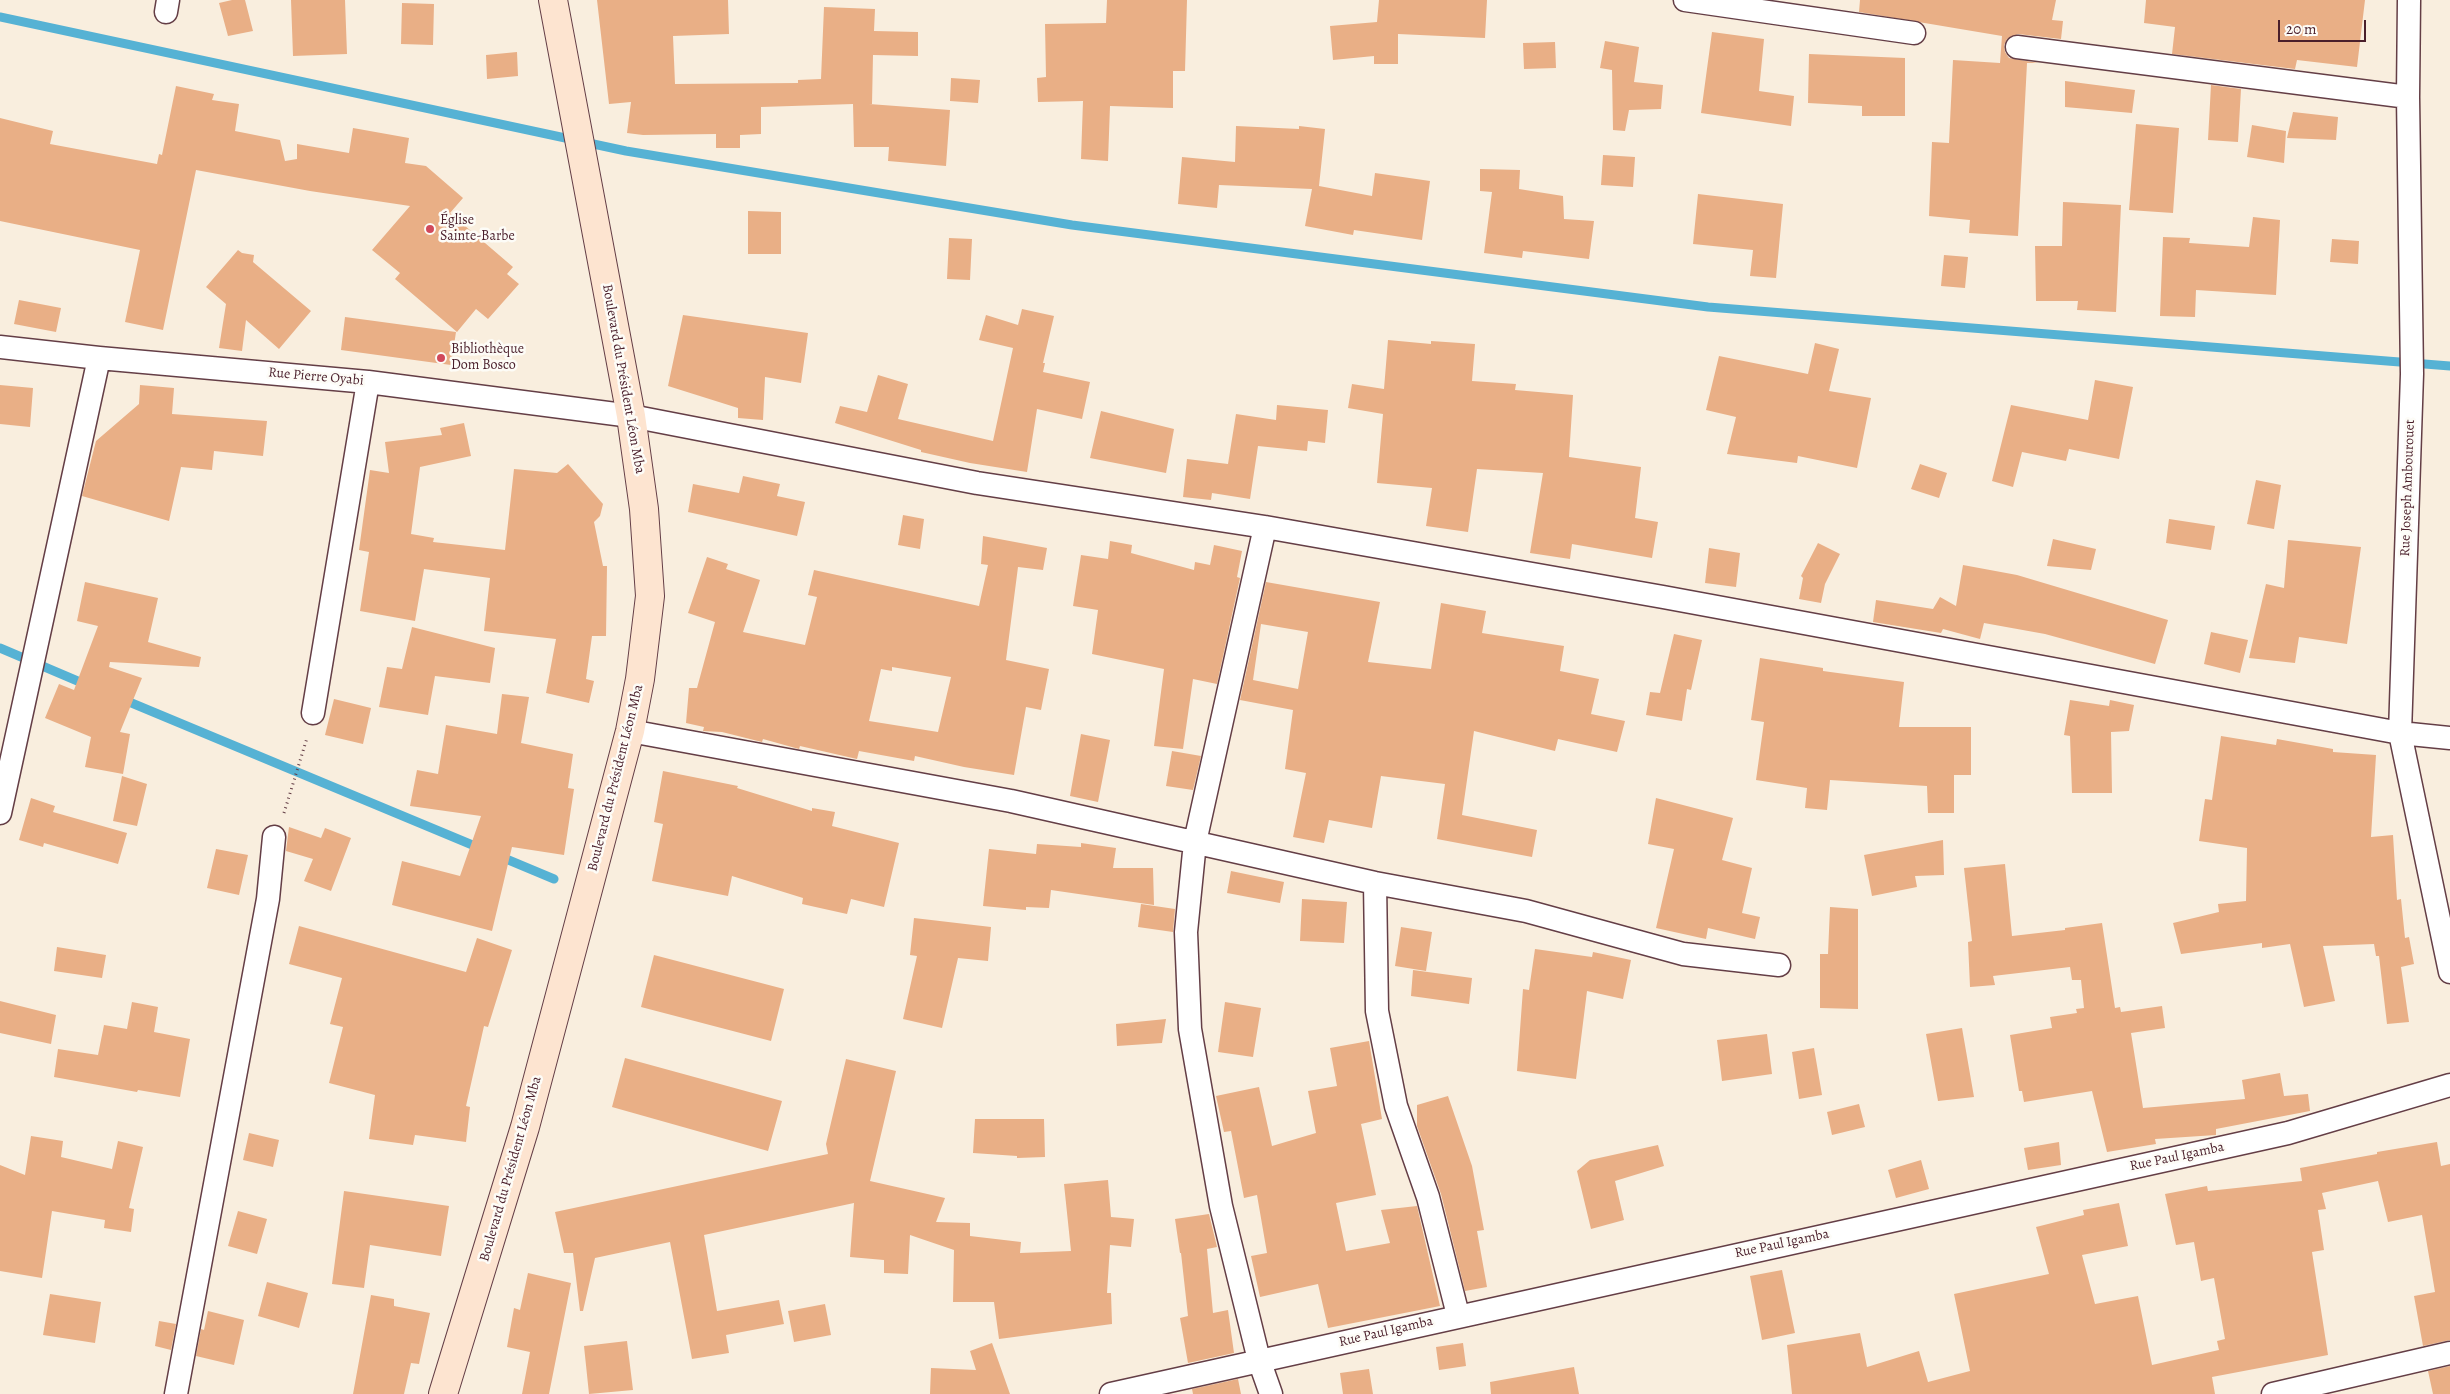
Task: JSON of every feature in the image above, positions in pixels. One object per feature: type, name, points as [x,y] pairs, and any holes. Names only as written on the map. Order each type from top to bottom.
[{"type":"street","name":"Boulevard du Président Léon Mba","points":[[443,1394],[525,1127],[630,731],[640,679],[650,596],[644,509],[631,416],[552,0]]},
{"type":"street","points":[[1685,0],[1914,33]]},
{"type":"street","name":"Rue Joseph Ambourouet","points":[[2409,0],[2408,97],[2412,374],[2400,734],[2450,972]]},
{"type":"street","points":[[2017,47],[2408,97]]},
{"type":"street","name":"Rue Pierre Oyabi","points":[[0,347],[368,382],[631,416],[977,483],[1264,527],[1663,596],[2400,734],[2450,738]]},
{"type":"street","points":[[0,813],[100,358]]},
{"type":"street","points":[[313,713],[368,382]]},
{"type":"street","points":[[1264,527],[1195,842],[1186,932],[1190,1029],[1220,1206],[1259,1360],[1270,1394]]},
{"type":"street","points":[[630,731],[1011,801],[1375,883],[1526,910],[1683,954],[1779,965]]},
{"type":"street","points":[[176,1394],[268,899],[274,837]]},
{"type":"street","points":[[1375,883],[1376,1011],[1396,1106],[1428,1197],[1458,1315]]},
{"type":"street","name":"Rue Paul Igamba","points":[[1111,1394],[1458,1315],[2288,1132],[2450,1085]]},
{"type":"street","points":[[2273,1394],[2450,1353]]},
{"type":"path","points":[[288,802],[303,753]]},
{"type":"building","points":[[245,0],[253,31],[228,36],[219,3]]},
{"type":"building","points":[[291,0],[345,0],[347,54],[293,56]]},
{"type":"building","points":[[597,0],[728,0],[729,34],[673,36],[675,84],[798,83],[798,80],[821,79],[824,7],[875,9],[874,31],[918,32],[918,56],[873,55],[872,104],[869,104],[950,110],[946,166],[888,161],[889,147],[854,147],[853,104],[761,107],[761,134],[740,135],[740,148],[716,148],[716,134],[643,135],[627,133],[631,102],[609,104]]},
{"type":"building","points":[[1107,0],[1187,0],[1185,71],[1173,71],[1173,108],[1110,106],[1108,161],[1081,159],[1083,101],[1038,102],[1037,78],[1046,77],[1045,24],[1106,23]]},
{"type":"building","points":[[1379,0],[1487,0],[1485,38],[1398,34],[1398,64],[1374,64],[1374,56],[1333,60],[1330,26],[1377,22]]},
{"type":"building","points":[[1860,0],[2056,0],[2052,20],[2063,21],[2061,39],[2018,34],[2007,39],[2004,45],[2005,52],[2009,58],[2038,63],[2027,63],[2018,236],[1969,233],[1970,220],[1929,216],[1932,142],[1949,143],[1953,60],[2000,63],[2002,36],[1859,12]]},
{"type":"building","points":[[2146,0],[2365,0],[2357,67],[2297,60],[2295,69],[2172,54],[2175,27],[2144,23]]},
{"type":"building","points":[[402,3],[434,4],[433,45],[401,44]]},
{"type":"building","points":[[1712,32],[1764,39],[1759,91],[1794,96],[1791,126],[1701,113]]},
{"type":"building","points":[[1605,41],[1639,47],[1634,82],[1663,85],[1661,109],[1629,110],[1625,131],[1613,130],[1612,70],[1600,68]]},
{"type":"building","points":[[1555,42],[1556,68],[1524,69],[1523,43]]},
{"type":"building","points":[[517,52],[518,76],[487,79],[486,55]]},
{"type":"building","points":[[1809,54],[1905,58],[1905,116],[1862,116],[1862,106],[1808,103]]},
{"type":"building","points":[[951,78],[980,80],[978,103],[950,101]]},
{"type":"building","points":[[2065,81],[2135,90],[2132,113],[2065,107]]},
{"type":"building","points":[[2211,85],[2241,89],[2238,142],[2208,140]]},
{"type":"building","points":[[176,86],[214,94],[212,100],[239,104],[235,131],[280,140],[285,161],[297,159],[297,144],[349,153],[353,128],[409,138],[405,163],[426,166],[463,198],[450,213],[513,267],[507,274],[519,284],[488,319],[476,309],[457,332],[395,279],[400,273],[372,250],[410,206],[310,191],[196,170],[163,330],[125,322],[140,250],[0,221],[0,118],[53,131],[50,144],[157,164],[159,154],[162,155]]},
{"type":"building","points":[[2293,112],[2338,117],[2336,140],[2287,138]]},
{"type":"building","points":[[2136,124],[2179,128],[2173,213],[2129,210]]},
{"type":"building","points":[[2252,125],[2286,131],[2284,163],[2247,157]]},
{"type":"building","points":[[1236,126],[1299,129],[1299,126],[1325,129],[1319,186],[1372,196],[1375,173],[1430,181],[1422,240],[1354,230],[1353,235],[1305,226],[1312,189],[1219,185],[1217,208],[1178,204],[1182,157],[1235,162]]},
{"type":"building","points":[[1603,155],[1635,157],[1633,187],[1601,185]]},
{"type":"building","points":[[1480,169],[1520,170],[1519,189],[1563,196],[1564,219],[1594,221],[1589,259],[1523,251],[1522,258],[1484,253],[1492,192],[1480,191]]},
{"type":"building","points":[[1698,194],[1783,204],[1776,278],[1750,276],[1753,250],[1693,244]]},
{"type":"building","points":[[2063,202],[2121,205],[2116,312],[2077,310],[2078,301],[2036,301],[2035,246],[2062,246]]},
{"type":"building","points":[[748,211],[781,212],[781,254],[748,254]]},
{"type":"building","points":[[2253,217],[2280,220],[2276,295],[2196,290],[2195,317],[2160,316],[2163,237],[2190,238],[2189,243],[2249,247]]},
{"type":"building","points":[[949,238],[972,239],[970,280],[947,279]]},
{"type":"building","points":[[2332,239],[2359,241],[2358,264],[2330,262]]},
{"type":"building","points":[[238,250],[242,253],[254,255],[253,262],[311,311],[279,349],[246,320],[242,351],[219,348],[226,304],[206,287]]},
{"type":"building","points":[[1944,255],[1968,257],[1965,288],[1941,286]]},
{"type":"building","points":[[19,300],[61,308],[56,332],[14,324]]},
{"type":"building","points":[[1022,309],[1054,316],[1043,363],[1045,363],[1043,372],[1090,382],[1082,419],[1037,409],[1027,472],[970,463],[921,452],[921,450],[835,423],[840,406],[867,412],[878,375],[908,384],[898,419],[993,441],[1013,348],[979,340],[986,315],[1018,325]]},
{"type":"building","points":[[683,315],[808,333],[801,383],[765,377],[763,420],[738,418],[738,408],[668,386]]},
{"type":"building","points":[[345,317],[456,332],[451,365],[341,350]]},
{"type":"building","points":[[1388,340],[1431,344],[1431,341],[1475,344],[1472,381],[1516,384],[1515,390],[1573,395],[1569,457],[1641,467],[1635,518],[1658,522],[1652,558],[1572,544],[1570,559],[1530,553],[1543,473],[1477,469],[1468,532],[1426,526],[1432,488],[1377,483],[1383,414],[1348,408],[1352,384],[1384,389]]},
{"type":"building","points":[[1815,343],[1839,349],[1829,391],[1871,398],[1857,468],[1798,456],[1797,463],[1727,454],[1736,417],[1706,410],[1719,356],[1808,374]]},
{"type":"building","points":[[2095,380],[2133,387],[2119,459],[2069,449],[2066,461],[2022,452],[2013,487],[1992,481],[2011,405],[2088,420]]},
{"type":"building","points":[[0,385],[33,388],[30,427],[0,424]]},
{"type":"building","points":[[140,385],[174,388],[172,414],[267,421],[263,456],[214,451],[212,470],[181,467],[169,521],[82,496],[96,441],[139,404]]},
{"type":"building","points":[[1277,405],[1328,410],[1325,443],[1308,441],[1307,451],[1258,446],[1250,499],[1212,493],[1211,500],[1183,497],[1187,459],[1228,464],[1236,414],[1276,420]]},
{"type":"building","points":[[1101,411],[1174,429],[1166,473],[1090,458]]},
{"type":"building","points":[[464,423],[471,456],[420,467],[411,534],[434,538],[433,542],[505,550],[514,469],[557,473],[568,464],[603,504],[600,516],[594,522],[603,566],[607,566],[606,636],[592,636],[586,679],[594,681],[589,703],[546,693],[556,639],[484,631],[490,578],[424,569],[415,621],[360,611],[369,552],[359,550],[370,470],[389,473],[385,442],[442,435],[440,428]]},
{"type":"building","points":[[1920,464],[1947,473],[1939,498],[1911,489]]},
{"type":"building","points":[[743,476],[780,484],[777,496],[805,502],[797,536],[688,512],[693,484],[739,493]]},
{"type":"building","points":[[2256,480],[2281,485],[2274,529],[2247,524]]},
{"type":"building","points":[[903,515],[924,519],[920,549],[898,545]]},
{"type":"building","points":[[2169,519],[2215,526],[2211,550],[2166,543]]},
{"type":"building","points":[[983,536],[1047,548],[1043,570],[1018,567],[1006,660],[1049,669],[1041,710],[1026,707],[1014,775],[964,767],[915,756],[914,761],[859,751],[857,759],[800,746],[799,749],[763,739],[762,742],[722,732],[703,731],[704,727],[686,723],[689,688],[697,688],[715,622],[688,613],[707,557],[728,564],[726,569],[760,580],[743,632],[805,645],[817,597],[808,595],[814,570],[979,606],[988,565],[981,564]],"holes":[[[892,667],[951,677],[938,732],[869,721],[881,669],[892,671]]]},
{"type":"building","points":[[2053,539],[2096,549],[2091,570],[2047,566]]},
{"type":"building","points":[[2288,540],[2361,547],[2347,644],[2299,637],[2295,663],[2249,658],[2266,584],[2284,588]]},
{"type":"building","points":[[1110,541],[1132,545],[1131,553],[1194,570],[1195,562],[1210,565],[1214,545],[1242,551],[1237,577],[1240,578],[1217,684],[1193,679],[1183,749],[1154,746],[1164,669],[1092,654],[1098,610],[1073,606],[1081,555],[1108,559]]},
{"type":"building","points":[[1818,543],[1840,554],[1825,584],[1821,603],[1799,599],[1803,578],[1801,576]]},
{"type":"building","points":[[1709,548],[1740,553],[1736,587],[1705,583]]},
{"type":"building","points":[[1963,565],[2017,575],[2168,620],[2155,664],[2045,634],[1984,623],[1980,639],[1943,629],[1941,633],[1873,622],[1876,600],[1933,609],[1940,597],[1956,606]]},
{"type":"building","points":[[85,582],[158,598],[148,642],[201,657],[199,667],[110,662],[109,667],[142,678],[120,732],[130,734],[123,774],[85,767],[91,737],[45,718],[59,684],[74,690],[98,626],[77,621]]},
{"type":"building","points":[[1266,582],[1380,602],[1368,662],[1431,669],[1441,603],[1486,611],[1482,633],[1564,646],[1560,671],[1599,679],[1591,714],[1625,721],[1617,752],[1558,739],[1555,751],[1474,731],[1462,815],[1537,830],[1532,857],[1437,839],[1445,784],[1381,776],[1372,828],[1329,820],[1324,843],[1293,837],[1306,773],[1285,769],[1293,710],[1240,700]],"holes":[[[1261,624],[1308,632],[1298,689],[1253,680]]]},
{"type":"building","points":[[412,627],[495,648],[490,683],[435,676],[428,715],[379,707],[387,667],[402,669]]},
{"type":"building","points":[[2211,632],[2248,640],[2240,673],[2204,664]]},
{"type":"building","points":[[1674,634],[1702,640],[1691,690],[1687,689],[1682,721],[1646,715],[1650,692],[1660,693]]},
{"type":"building","points":[[1760,658],[1823,668],[1823,671],[1904,682],[1899,727],[1971,727],[1971,775],[1954,775],[1954,813],[1928,813],[1927,786],[1830,780],[1827,810],[1805,808],[1807,788],[1756,780],[1764,722],[1751,720]]},
{"type":"building","points":[[502,694],[529,697],[521,743],[573,754],[568,788],[574,789],[564,855],[512,847],[492,931],[392,905],[402,861],[460,876],[481,816],[410,806],[417,770],[438,774],[446,725],[497,734]]},
{"type":"building","points":[[334,699],[371,708],[363,744],[325,735]]},
{"type":"building","points":[[2070,700],[2109,706],[2110,700],[2134,705],[2129,731],[2111,732],[2112,793],[2072,793],[2070,736],[2064,735]]},
{"type":"building","points":[[1081,734],[1110,740],[1098,802],[1070,796]]},
{"type":"building","points":[[2221,736],[2276,745],[2277,739],[2333,749],[2333,752],[2376,755],[2371,837],[2393,835],[2397,900],[2401,899],[2405,938],[2409,937],[2414,964],[2401,967],[2409,1022],[2387,1024],[2379,956],[2376,956],[2374,944],[2323,946],[2335,1001],[2304,1007],[2290,944],[2262,948],[2262,943],[2181,954],[2173,923],[2219,912],[2218,904],[2246,901],[2247,848],[2199,841],[2205,799],[2212,800]]},
{"type":"building","points":[[1172,751],[1201,756],[1193,790],[1166,786]]},
{"type":"building","points":[[663,771],[738,786],[737,788],[812,811],[812,808],[835,812],[832,826],[899,843],[884,907],[851,899],[847,914],[802,904],[803,898],[732,876],[728,896],[652,881],[663,824],[654,822]]},
{"type":"building","points":[[122,776],[147,784],[137,826],[113,821]]},
{"type":"building","points":[[31,798],[55,806],[53,812],[127,833],[118,864],[44,843],[43,847],[19,840]]},
{"type":"building","points":[[1656,798],[1733,818],[1722,860],[1752,868],[1742,913],[1760,917],[1755,939],[1708,928],[1706,939],[1656,928],[1674,849],[1648,844]]},
{"type":"building","points":[[289,827],[321,838],[325,828],[351,838],[331,891],[304,881],[313,859],[286,851]]},
{"type":"building","points":[[1943,840],[1944,875],[1915,876],[1917,887],[1872,896],[1864,855]]},
{"type":"building","points":[[1081,843],[1116,848],[1113,868],[1153,868],[1154,905],[1051,890],[1049,908],[1026,907],[1026,910],[983,906],[989,849],[1036,854],[1037,844],[1081,847]]},
{"type":"building","points":[[216,849],[248,855],[239,895],[207,888]]},
{"type":"building","points":[[2005,864],[2012,936],[2065,930],[2065,928],[2102,923],[2115,1008],[2120,1007],[2121,1012],[2162,1006],[2165,1028],[2131,1033],[2143,1108],[2245,1099],[2242,1080],[2280,1073],[2284,1096],[2308,1094],[2310,1111],[2216,1129],[2216,1135],[2155,1139],[2156,1144],[2107,1152],[2092,1091],[2024,1102],[2022,1091],[2019,1091],[2010,1035],[2052,1028],[2050,1017],[2077,1013],[2076,1009],[2084,1008],[2081,980],[2072,980],[2070,967],[1993,976],[1995,985],[1970,987],[1968,942],[1972,941],[1964,868]]},
{"type":"building","points":[[1231,871],[1284,882],[1280,903],[1227,893]]},
{"type":"building","points":[[1302,899],[1347,902],[1344,943],[1300,941]]},
{"type":"building","points":[[1141,904],[1175,909],[1173,932],[1138,927]]},
{"type":"building","points":[[1830,907],[1858,909],[1858,1009],[1820,1008],[1820,954],[1828,954]]},
{"type":"building","points":[[914,918],[991,927],[988,961],[958,958],[942,1028],[903,1019],[917,956],[910,955]]},
{"type":"building","points":[[299,926],[466,972],[477,938],[512,950],[488,1027],[484,1026],[466,1106],[470,1107],[466,1142],[415,1135],[413,1145],[369,1139],[375,1095],[329,1083],[343,1027],[330,1024],[342,978],[289,964]]},
{"type":"building","points":[[1401,927],[1432,932],[1426,971],[1395,966]]},
{"type":"building","points":[[57,947],[106,955],[102,978],[54,971]]},
{"type":"building","points":[[1535,949],[1592,957],[1593,952],[1631,960],[1623,999],[1587,991],[1576,1079],[1517,1071],[1523,989],[1529,990]]},
{"type":"building","points":[[654,955],[784,989],[771,1041],[641,1007]]},
{"type":"building","points":[[1413,970],[1472,978],[1469,1004],[1411,996]]},
{"type":"building","points":[[0,1001],[56,1015],[51,1044],[0,1033]]},
{"type":"building","points":[[132,1002],[158,1007],[154,1032],[190,1039],[180,1097],[138,1090],[137,1092],[54,1077],[58,1049],[98,1055],[104,1025],[127,1029]]},
{"type":"building","points":[[1225,1002],[1261,1008],[1253,1057],[1218,1052]]},
{"type":"building","points":[[1166,1019],[1162,1043],[1117,1046],[1116,1024]]},
{"type":"building","points":[[1962,1028],[1974,1097],[1938,1101],[1926,1034]]},
{"type":"building","points":[[1767,1034],[1772,1074],[1722,1081],[1717,1040]]},
{"type":"building","points":[[1369,1041],[1382,1119],[1361,1124],[1376,1195],[1336,1203],[1346,1251],[1390,1243],[1381,1210],[1417,1206],[1440,1306],[1328,1328],[1318,1284],[1260,1297],[1251,1256],[1267,1253],[1257,1195],[1244,1198],[1231,1131],[1224,1132],[1216,1096],[1259,1087],[1272,1146],[1316,1133],[1308,1091],[1337,1086],[1330,1048]]},
{"type":"building","points":[[1814,1048],[1822,1095],[1799,1099],[1792,1052]]},
{"type":"building","points":[[625,1058],[782,1101],[768,1151],[612,1107]]},
{"type":"building","points":[[846,1059],[896,1071],[870,1181],[945,1198],[936,1222],[970,1223],[970,1236],[1021,1242],[1020,1253],[1071,1251],[1064,1184],[1108,1180],[1111,1217],[1134,1219],[1131,1247],[1110,1245],[1107,1293],[1111,1293],[1112,1324],[999,1339],[994,1302],[953,1302],[954,1250],[910,1235],[908,1274],[884,1273],[884,1260],[850,1257],[854,1203],[704,1235],[717,1311],[779,1300],[784,1324],[726,1335],[729,1353],[692,1359],[670,1242],[595,1258],[583,1311],[580,1311],[573,1253],[564,1253],[555,1212],[828,1154],[826,1144]]},
{"type":"building","points":[[1448,1096],[1472,1166],[1484,1230],[1477,1231],[1487,1287],[1465,1291],[1441,1194],[1417,1126],[1417,1105]]},
{"type":"building","points":[[1859,1104],[1865,1127],[1832,1135],[1827,1112]]},
{"type":"building","points":[[975,1119],[1044,1119],[1045,1157],[1017,1158],[1017,1156],[973,1153]]},
{"type":"building","points":[[249,1133],[279,1140],[273,1167],[243,1160]]},
{"type":"building","points":[[31,1136],[63,1141],[61,1157],[112,1169],[118,1141],[143,1147],[129,1208],[134,1209],[131,1232],[104,1228],[105,1220],[52,1211],[42,1278],[0,1271],[0,1165],[25,1175]]},
{"type":"building","points":[[2059,1142],[2061,1165],[2028,1170],[2024,1148]]},
{"type":"building","points":[[2437,1142],[2441,1166],[2450,1164],[2450,1340],[2423,1346],[2414,1296],[2435,1292],[2422,1215],[2388,1222],[2378,1181],[2322,1193],[2326,1209],[2318,1210],[2324,1250],[2312,1252],[2328,1355],[2212,1377],[2215,1394],[1792,1394],[1787,1345],[1860,1333],[1867,1367],[1919,1351],[1928,1382],[1970,1371],[1954,1294],[2049,1274],[2036,1227],[2084,1215],[2083,1210],[2119,1203],[2128,1246],[2082,1255],[2095,1304],[2138,1296],[2152,1365],[2219,1350],[2217,1341],[2225,1339],[2214,1278],[2201,1281],[2194,1242],[2176,1245],[2165,1194],[2207,1186],[2208,1191],[2302,1181],[2300,1168]]},
{"type":"building","points":[[1658,1145],[1664,1166],[1615,1181],[1624,1220],[1591,1229],[1577,1171],[1590,1160]]},
{"type":"building","points":[[1921,1160],[1929,1189],[1896,1198],[1888,1170]]},
{"type":"building","points":[[344,1191],[449,1206],[441,1256],[370,1245],[364,1288],[332,1284]]},
{"type":"building","points":[[238,1211],[267,1219],[257,1254],[228,1246]]},
{"type":"building","points":[[1209,1214],[1217,1247],[1207,1249],[1213,1313],[1228,1310],[1234,1353],[1188,1363],[1180,1318],[1188,1316],[1175,1219]]},
{"type":"building","points":[[1782,1270],[1795,1333],[1762,1340],[1750,1276]]},
{"type":"building","points":[[528,1273],[571,1283],[549,1394],[522,1394],[530,1352],[507,1347],[514,1308],[520,1310]]},
{"type":"building","points":[[267,1282],[308,1293],[299,1328],[258,1316]]},
{"type":"building","points":[[50,1294],[101,1302],[95,1343],[43,1335]]},
{"type":"building","points":[[371,1295],[394,1299],[394,1306],[430,1313],[419,1364],[411,1363],[404,1394],[353,1394]]},
{"type":"building","points":[[825,1304],[831,1335],[794,1342],[788,1311]]},
{"type":"building","points":[[208,1311],[244,1320],[234,1365],[196,1356],[201,1329],[204,1330]]},
{"type":"building","points":[[159,1321],[176,1324],[171,1350],[155,1346]]},
{"type":"building","points":[[627,1341],[633,1390],[589,1394],[584,1346]]},
{"type":"building","points":[[992,1343],[1010,1394],[930,1394],[931,1368],[976,1370],[970,1351]]},
{"type":"building","points":[[1463,1343],[1466,1366],[1439,1370],[1436,1347]]},
{"type":"building","points":[[2450,1366],[2450,1394],[2433,1394],[2428,1371]]},
{"type":"building","points":[[1574,1367],[1579,1394],[1491,1394],[1490,1382]]},
{"type":"building","points":[[1369,1369],[1373,1394],[1343,1394],[1340,1373]]},
{"type":"building","points":[[1238,1379],[1241,1394],[1193,1394],[1192,1389]]},
{"type":"waterway","points":[[0,17],[626,151],[1072,225],[1708,307],[2450,366]]},
{"type":"waterway","points":[[0,648],[87,685]]},
{"type":"waterway","points":[[122,699],[482,849]]},
{"type":"waterway","points":[[499,856],[554,879]]},
{"type":"place","name":"Église Sainte-Barbe","points":[[430,229]]},
{"type":"place","name":"Bibliothèque Dom Bosco","points":[[441,358]]}]
